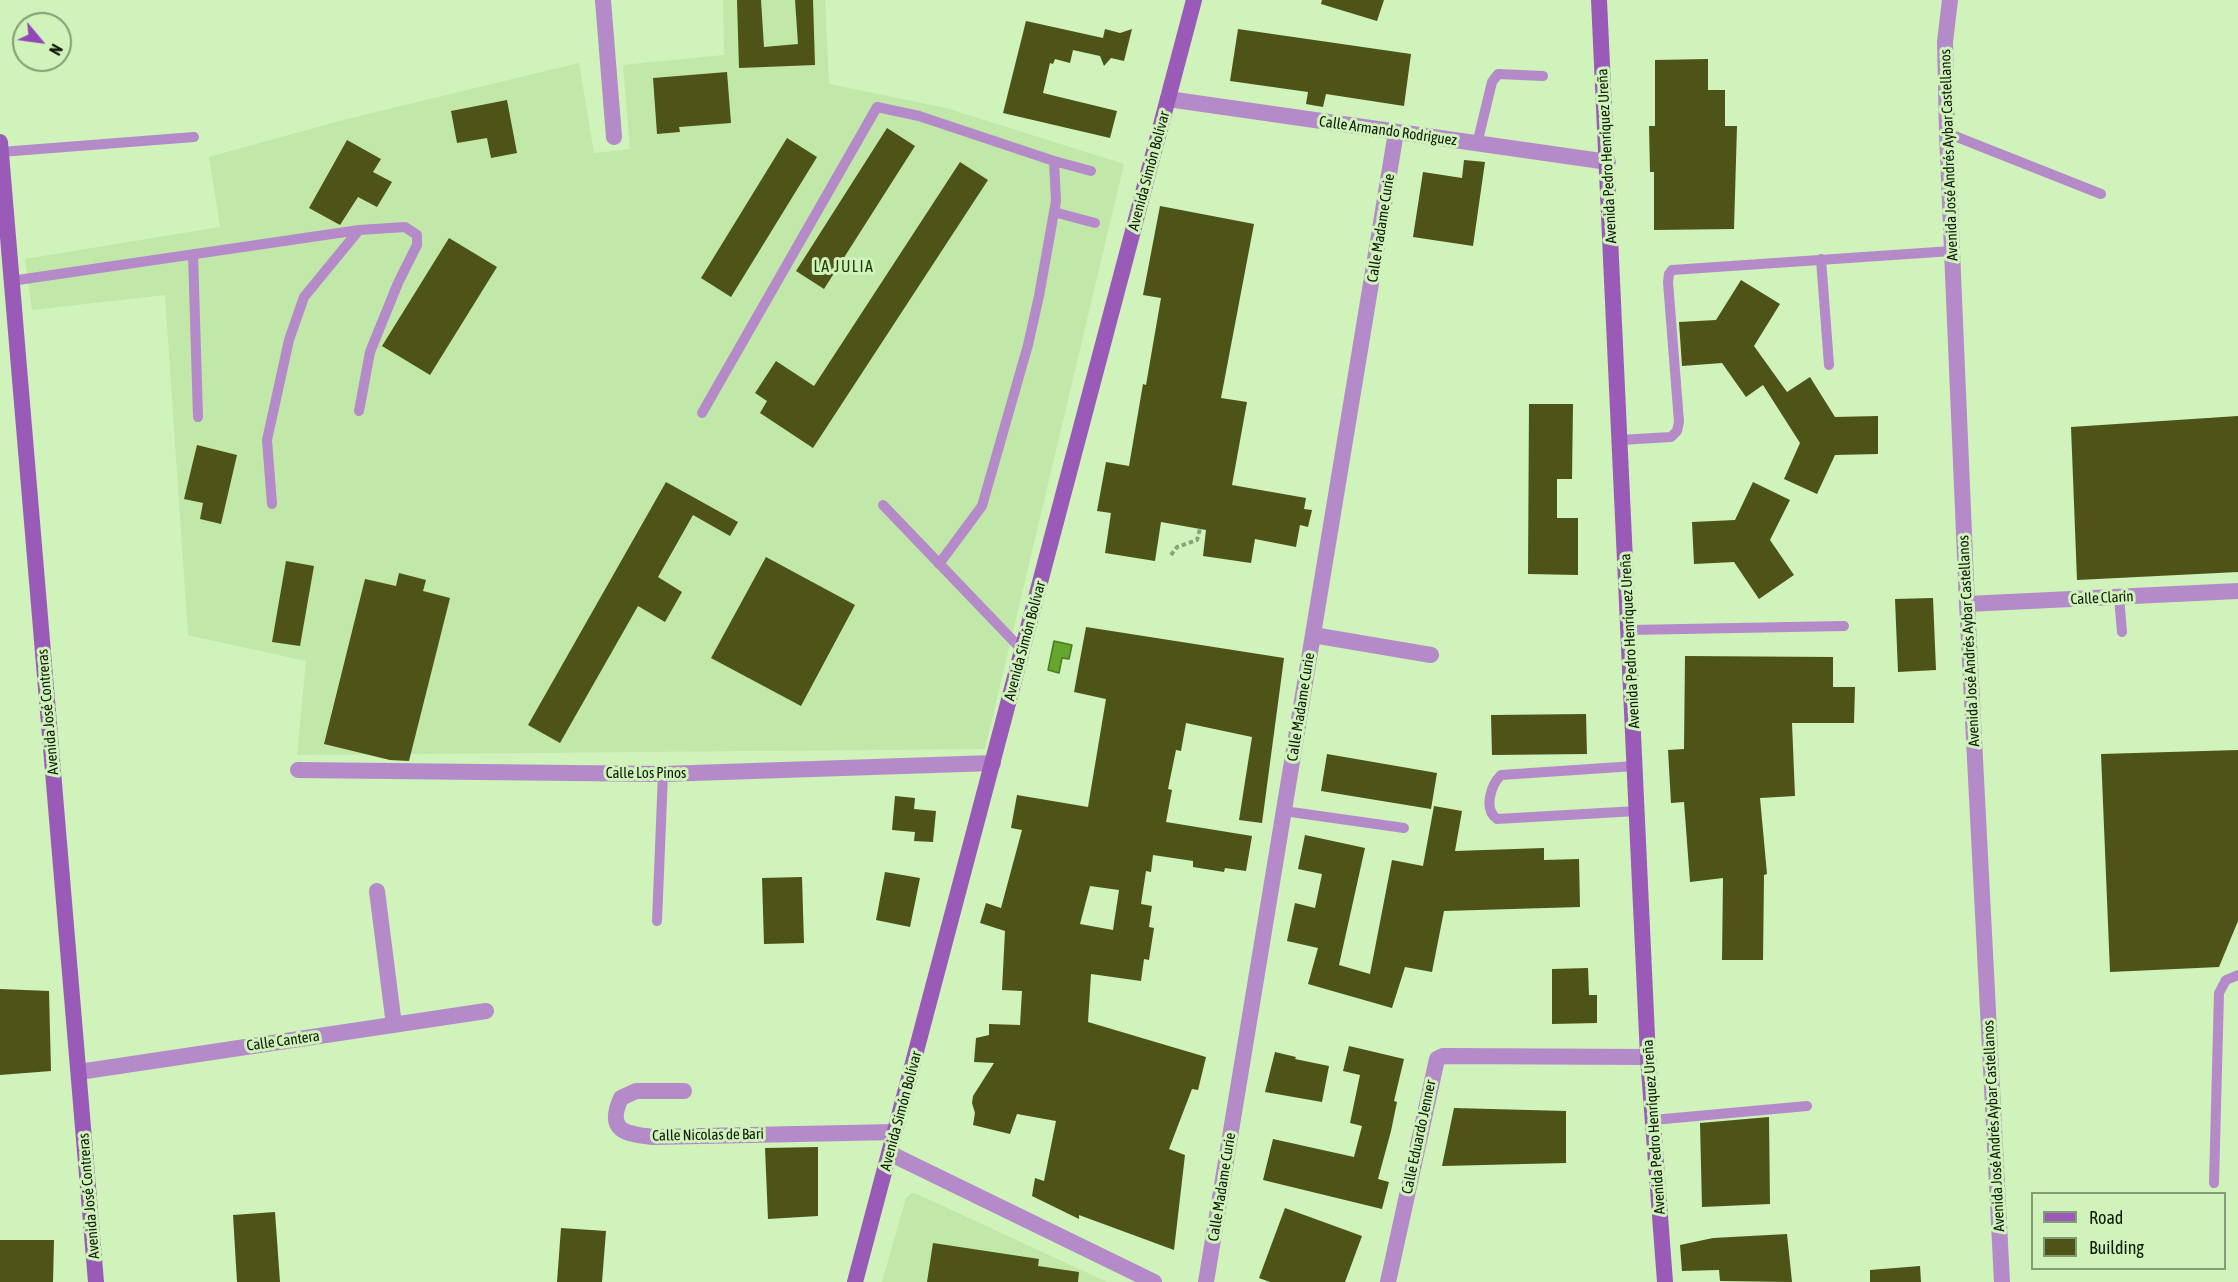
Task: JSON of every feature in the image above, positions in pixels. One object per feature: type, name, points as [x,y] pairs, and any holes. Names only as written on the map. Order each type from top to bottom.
[{"type":"main road","name":"Avenida Simón Bolívar","points":[[855,1282],[1194,0]]},
{"type":"main road","name":"Avenida Pedro Henríquez Ureña","points":[[1599,0],[1648,1057],[1665,1282]]},
{"type":"main road","name":"Avenida José Contreras","points":[[0,147],[96,1282]]},
{"type":"street","points":[[603,0],[614,136]]},
{"type":"street","name":"Avenida José Andrés Aybar Castellanos","points":[[1950,0],[1945,42],[1947,133],[1967,604],[2002,1282]]},
{"type":"street","name":"Calle Armando Rodriguez","points":[[1168,99],[1608,162]]},
{"type":"street","name":"Calle Madame Curie","points":[[1206,1282],[1396,132]]},
{"type":"street","name":"Calle Clarín","points":[[1967,604],[2238,591]]},
{"type":"street","points":[[1313,635],[1431,655]]},
{"type":"street","name":"Calle Los Pinos","points":[[298,770],[663,774],[993,763]]},
{"type":"street","points":[[377,891],[394,1025]]},
{"type":"street","name":"Calle Cantera","points":[[79,1072],[486,1011]]},
{"type":"street","name":"Calle Eduardo Jenner","points":[[1388,1282],[1437,1059],[1443,1056],[1648,1057]]},
{"type":"street","name":"Calle Nicolas de Bari","points":[[684,1091],[636,1091],[621,1098],[615,1112],[617,1124],[624,1131],[634,1135],[653,1137],[895,1132]]},
{"type":"street","points":[[889,1153],[1154,1282]]},
{"type":"lane","points":[[1477,144],[1492,82],[1498,74],[1543,76]]},
{"type":"lane","points":[[702,413],[877,106],[919,116],[1091,171]]},
{"type":"lane","points":[[1947,133],[2102,194]]},
{"type":"lane","points":[[0,147],[194,137]]},
{"type":"lane","points":[[939,564],[982,506],[1028,345],[1056,201],[1054,161]]},
{"type":"lane","points":[[1054,212],[1095,222]]},
{"type":"lane","points":[[11,281],[359,230],[405,227],[417,235],[417,245],[398,283],[370,352],[359,411]]},
{"type":"lane","points":[[272,504],[267,440],[289,340],[304,297],[359,230]]},
{"type":"lane","points":[[1620,440],[1671,437],[1677,431],[1679,422],[1668,282],[1672,270],[1952,251]]},
{"type":"lane","points":[[193,254],[198,417]]},
{"type":"lane","points":[[1821,260],[1829,365]]},
{"type":"lane","points":[[883,505],[1023,651]]},
{"type":"lane","points":[[2119,597],[2122,632]]},
{"type":"lane","points":[[1629,630],[1844,626]]},
{"type":"lane","points":[[1635,766],[1501,775],[1494,783],[1489,807],[1491,814],[1497,819],[1637,812]]},
{"type":"lane","points":[[657,921],[663,774]]},
{"type":"lane","points":[[1284,811],[1404,828]]},
{"type":"lane","points":[[2214,1183],[2219,993],[2226,980],[2238,975]]},
{"type":"lane","points":[[1653,1120],[1807,1106]]},
{"type":"path","points":[[1172,555],[1177,547],[1197,540],[1200,529]]},
{"type":"shaded area","points":[[723,0],[825,0],[829,84],[946,108],[1124,164],[985,749],[297,755],[306,661],[188,635],[165,295],[32,310],[25,259],[220,227],[209,157],[343,120],[579,63],[594,153],[630,149],[623,65],[724,55]]},
{"type":"shaded area","points":[[1054,641],[1072,645],[1069,659],[1062,658],[1059,673],[1048,670]]},
{"type":"shaded area","points":[[912,1193],[1107,1282],[882,1282],[906,1198]]},
{"type":"building","points":[[737,0],[761,0],[764,47],[798,44],[795,0],[813,0],[815,65],[739,68]]},
{"type":"building","points":[[1322,0],[1384,0],[1377,21],[1321,4]]},
{"type":"building","points":[[1026,21],[1103,38],[1105,29],[1120,33],[1132,29],[1124,61],[1111,58],[1104,66],[1100,56],[1073,50],[1070,63],[1055,59],[1053,64],[1050,63],[1043,93],[1117,111],[1110,138],[1003,113]]},
{"type":"building","points":[[1238,29],[1411,54],[1404,106],[1326,94],[1323,107],[1306,104],[1308,92],[1230,81]]},
{"type":"building","points":[[1708,59],[1708,90],[1725,90],[1725,126],[1737,126],[1734,229],[1654,230],[1654,172],[1650,172],[1649,126],[1655,126],[1655,60]]},
{"type":"building","points":[[727,72],[731,123],[679,127],[680,132],[657,134],[653,78]]},
{"type":"building","points":[[507,100],[517,153],[491,158],[487,138],[457,143],[451,111]]},
{"type":"building","points":[[887,128],[915,146],[824,289],[796,271]]},
{"type":"building","points":[[787,138],[817,157],[731,297],[701,278]]},
{"type":"building","points":[[347,140],[381,159],[373,172],[392,182],[377,207],[358,197],[340,225],[309,208]]},
{"type":"building","points":[[1464,160],[1485,162],[1473,246],[1413,237],[1423,172],[1462,178]]},
{"type":"building","points":[[960,162],[988,180],[813,448],[760,413],[767,401],[755,393],[776,361],[814,386]]},
{"type":"building","points":[[1160,206],[1254,224],[1221,398],[1247,402],[1232,485],[1306,498],[1304,509],[1312,510],[1308,527],[1300,525],[1296,547],[1255,539],[1251,563],[1203,556],[1206,530],[1161,522],[1155,561],[1105,553],[1111,513],[1097,511],[1106,462],[1129,466],[1161,298],[1143,295]]},
{"type":"building","points":[[449,238],[497,267],[430,375],[382,346]]},
{"type":"building","points":[[1741,280],[1780,304],[1754,346],[1787,392],[1810,377],[1835,417],[1878,416],[1878,454],[1835,455],[1817,494],[1784,479],[1800,443],[1763,385],[1746,397],[1722,363],[1682,366],[1679,322],[1716,320]]},
{"type":"building","points":[[1529,404],[1573,404],[1572,479],[1557,479],[1557,518],[1578,518],[1578,575],[1528,574]]},
{"type":"building","points":[[2238,416],[2238,572],[2077,580],[2071,427]]},
{"type":"building","points":[[197,445],[237,455],[221,524],[200,519],[203,503],[184,499]]},
{"type":"building","points":[[666,482],[738,522],[730,536],[693,515],[658,577],[682,592],[665,622],[638,606],[560,743],[528,725]]},
{"type":"building","points":[[1753,482],[1790,500],[1770,540],[1794,575],[1759,599],[1734,562],[1694,564],[1692,522],[1735,520]]},
{"type":"building","points":[[766,557],[855,605],[801,706],[711,658]]},
{"type":"building","points":[[286,561],[314,566],[300,646],[272,642]]},
{"type":"building","points":[[399,573],[426,580],[423,591],[450,598],[409,761],[390,760],[324,744],[365,579],[396,586]]},
{"type":"building","points":[[1933,598],[1936,670],[1898,672],[1895,599]]},
{"type":"building","points":[[1086,627],[1284,658],[1262,823],[1239,820],[1252,737],[1186,723],[1181,751],[1176,750],[1168,789],[1172,790],[1166,822],[1252,836],[1246,871],[1225,868],[1224,872],[1193,867],[1193,861],[1153,855],[1151,872],[1146,871],[1141,904],[1152,906],[1149,927],[1154,928],[1149,960],[1144,959],[1141,981],[1091,974],[1088,1022],[1206,1057],[1198,1090],[1192,1089],[1169,1149],[1185,1155],[1174,1250],[1079,1215],[1079,1219],[1032,1196],[1035,1178],[1044,1181],[1056,1121],[1017,1114],[1010,1134],[973,1125],[975,1113],[972,1103],[973,1096],[994,1063],[974,1062],[976,1038],[989,1035],[989,1024],[1020,1025],[1022,991],[1002,990],[1005,931],[980,923],[986,903],[1001,908],[1022,830],[1011,828],[1017,795],[1088,807],[1106,699],[1074,692]],"holes":[[[1090,886],[1119,890],[1113,930],[1080,924]]]},
{"type":"building","points":[[1685,656],[1833,657],[1833,687],[1855,687],[1854,723],[1792,723],[1795,796],[1760,798],[1767,874],[1764,875],[1763,960],[1722,960],[1723,878],[1690,882],[1684,802],[1671,803],[1668,750],[1684,749]]},
{"type":"building","points":[[1586,714],[1587,754],[1492,755],[1491,715]]},
{"type":"building","points":[[2238,750],[2238,921],[2219,967],[2110,972],[2101,754]]},
{"type":"building","points":[[1327,754],[1437,773],[1431,809],[1321,791]]},
{"type":"building","points":[[895,796],[915,798],[914,809],[936,811],[933,842],[914,841],[915,832],[892,830]]},
{"type":"building","points":[[1434,806],[1462,811],[1455,851],[1544,848],[1544,860],[1579,859],[1580,907],[1444,911],[1432,972],[1405,967],[1392,1008],[1308,984],[1318,948],[1287,941],[1295,903],[1315,908],[1322,874],[1298,869],[1305,835],[1365,848],[1339,965],[1370,974],[1392,860],[1423,866]]},
{"type":"building","points":[[885,872],[920,878],[910,927],[876,920]]},
{"type":"building","points":[[802,877],[804,943],[764,944],[762,878]]},
{"type":"building","points":[[1588,968],[1589,995],[1597,995],[1597,1023],[1552,1024],[1552,969]]},
{"type":"building","points":[[0,989],[49,991],[51,1071],[0,1075]]},
{"type":"building","points":[[1349,1046],[1404,1059],[1394,1101],[1397,1102],[1391,1131],[1378,1179],[1389,1182],[1382,1209],[1263,1180],[1273,1139],[1354,1157],[1362,1126],[1350,1123],[1360,1075],[1343,1071]]},
{"type":"building","points":[[1275,1052],[1329,1066],[1322,1102],[1265,1092]]},
{"type":"building","points":[[1454,1108],[1566,1111],[1566,1163],[1442,1166]]},
{"type":"building","points":[[1769,1117],[1770,1204],[1702,1207],[1700,1123]]},
{"type":"building","points":[[818,1147],[818,1216],[768,1219],[765,1148]]},
{"type":"building","points":[[1285,1208],[1362,1236],[1345,1282],[1270,1282],[1259,1278]]},
{"type":"building","points":[[275,1212],[280,1282],[237,1282],[233,1215]]},
{"type":"building","points":[[561,1228],[606,1231],[602,1282],[557,1282]]},
{"type":"building","points":[[1787,1234],[1792,1282],[1720,1281],[1719,1270],[1682,1271],[1680,1245],[1713,1238]]},
{"type":"building","points":[[0,1240],[54,1240],[53,1282],[0,1282]]},
{"type":"building","points":[[933,1243],[1039,1259],[1038,1266],[1079,1272],[1078,1282],[927,1282]]},
{"type":"building","points":[[1920,1266],[1921,1282],[1870,1282],[1870,1270]]},
{"type":"district","name":"LA JULIA","points":[[844,267]]}]
